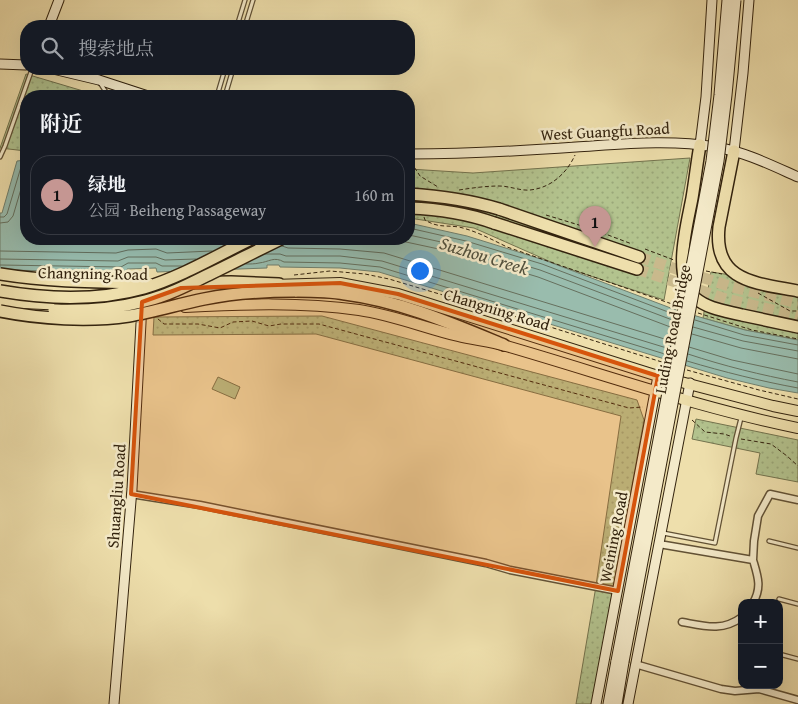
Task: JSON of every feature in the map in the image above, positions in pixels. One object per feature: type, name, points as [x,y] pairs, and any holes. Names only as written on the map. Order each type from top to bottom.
[{"type":"highway","points":[[700,144],[682,252],[684,276],[688,287],[694,297],[716,309],[798,327]]},
{"type":"highway","points":[[734,151],[717,239],[719,254],[727,267],[740,277],[749,281],[798,291]]},
{"type":"highway","points":[[415,195],[458,199],[499,209],[639,257]]},
{"type":"highway","points":[[415,209],[456,212],[476,217],[637,269]]},
{"type":"highway","points":[[0,291],[38,296],[87,296],[125,292],[163,281],[238,245]]},
{"type":"highway","points":[[2,306],[38,310],[88,310],[108,309],[147,301],[190,284],[270,245]]},
{"type":"highway","points":[[0,274],[39,280],[63,281],[279,284]]},
{"type":"highway","points":[[0,286],[37,292],[87,296]]},
{"type":"highway","points":[[2,306],[38,316],[89,319],[131,316],[224,295],[271,291],[318,291],[375,299],[410,309],[504,345]]},
{"type":"main road","points":[[51,20],[59,0]]},
{"type":"main road","points":[[700,144],[707,89],[712,0]]},
{"type":"main road","name":"Luding Road Bridge","points":[[620,662],[711,161],[727,0]]},
{"type":"main road","name":"Luding Road Bridge","points":[[620,662],[719,161],[736,0]]},
{"type":"main road","points":[[734,151],[749,0]]},
{"type":"main road","points":[[0,64],[20,65]]},
{"type":"main road","points":[[78,75],[130,90]]},
{"type":"main road","name":"West Guangfu Road","points":[[415,154],[497,152],[666,142],[700,144],[756,158],[798,177]]},
{"type":"main road","name":"Changning Road","points":[[0,286],[142,290],[340,283],[398,294],[658,376],[798,411]]},
{"type":"main road","name":"Shuangliu Road","points":[[114,704],[131,494],[142,290]]},
{"type":"main road","name":"Changning Road","points":[[2,306],[142,308],[277,304],[361,310],[460,336],[504,345],[686,400],[798,428]]},
{"type":"main road","name":"Weining Road","points":[[596,704],[658,376]]},
{"type":"main road","points":[[628,704],[690,384]]},
{"type":"main road","points":[[608,704],[620,662]]},
{"type":"main road","points":[[617,704],[620,662]]},
{"type":"street","points":[[131,494],[200,506],[618,591]]},
{"type":"street","points":[[756,599],[758,595],[759,580],[753,560],[758,516],[770,494],[798,500]]},
{"type":"street","points":[[659,544],[753,560]]},
{"type":"street","points":[[682,622],[714,628],[733,624],[738,620]]},
{"type":"street","points":[[635,664],[721,690],[759,689],[798,700]]},
{"type":"lane","points":[[239,20],[245,0]]},
{"type":"lane","points":[[247,20],[253,0]]},
{"type":"lane","points":[[24,90],[30,75]]},
{"type":"lane","points":[[219,90],[223,75]]},
{"type":"lane","points":[[227,90],[231,75]]},
{"type":"lane","points":[[99,80],[105,90]]},
{"type":"lane","points":[[0,157],[20,102]]},
{"type":"lane","points":[[661,533],[715,543],[742,415]]},
{"type":"lane","points":[[769,541],[798,548]]},
{"type":"lane","points":[[783,600],[798,604]]},
{"type":"lane","points":[[783,655],[798,659]]},
{"type":"path","points":[[454,190],[499,186],[531,190],[541,187],[554,182],[562,175],[571,164],[579,147]]},
{"type":"path","points":[[415,168],[420,176],[438,187]]},
{"type":"path","points":[[423,211],[425,220],[434,225],[459,228],[483,235],[507,246],[674,305]]},
{"type":"path","points":[[692,311],[752,330],[798,339]]},
{"type":"path","points":[[158,319],[164,324],[198,324],[220,328],[233,322],[252,321],[269,326],[281,324],[319,324],[629,408],[649,406]]},
{"type":"path","points":[[690,418],[704,432],[724,434],[770,444],[798,466]]},
{"type":"highlighted area","points":[[340,283],[398,294],[658,376],[618,591],[131,494],[142,302],[181,288]]},
{"type":"green space","points":[[26,75],[29,75],[80,90],[20,90]]},
{"type":"green space","points":[[20,91],[20,150],[0,148]]},
{"type":"green space","points":[[690,158],[664,300],[560,266],[474,228],[415,219],[415,169],[473,173]]},
{"type":"green space","points":[[711,272],[798,285],[798,340],[745,330],[703,318]]},
{"type":"green space","points":[[322,316],[637,400],[644,420],[592,704],[576,704],[621,416],[316,334],[153,335],[154,317]]},
{"type":"green space","points":[[218,377],[240,387],[235,399],[212,389]]},
{"type":"green space","points":[[696,419],[798,440],[798,482],[756,474],[760,453],[692,439]]},
{"type":"water","name":"Suzhou Creek","points":[[17,161],[20,161],[20,245],[415,245],[415,224],[467,236],[544,260],[676,310],[745,330],[798,340],[798,393],[727,378],[379,272],[340,268],[280,267],[279,265],[267,265],[267,268],[157,272],[156,268],[127,269],[127,272],[0,270],[0,213],[2,213]]},
{"type":"tunnel","points":[[639,257],[729,286],[798,303]]},
{"type":"tunnel","points":[[637,269],[726,299],[798,316]]},
{"type":"place","name":"绿地","points":[[595,247]]}]
